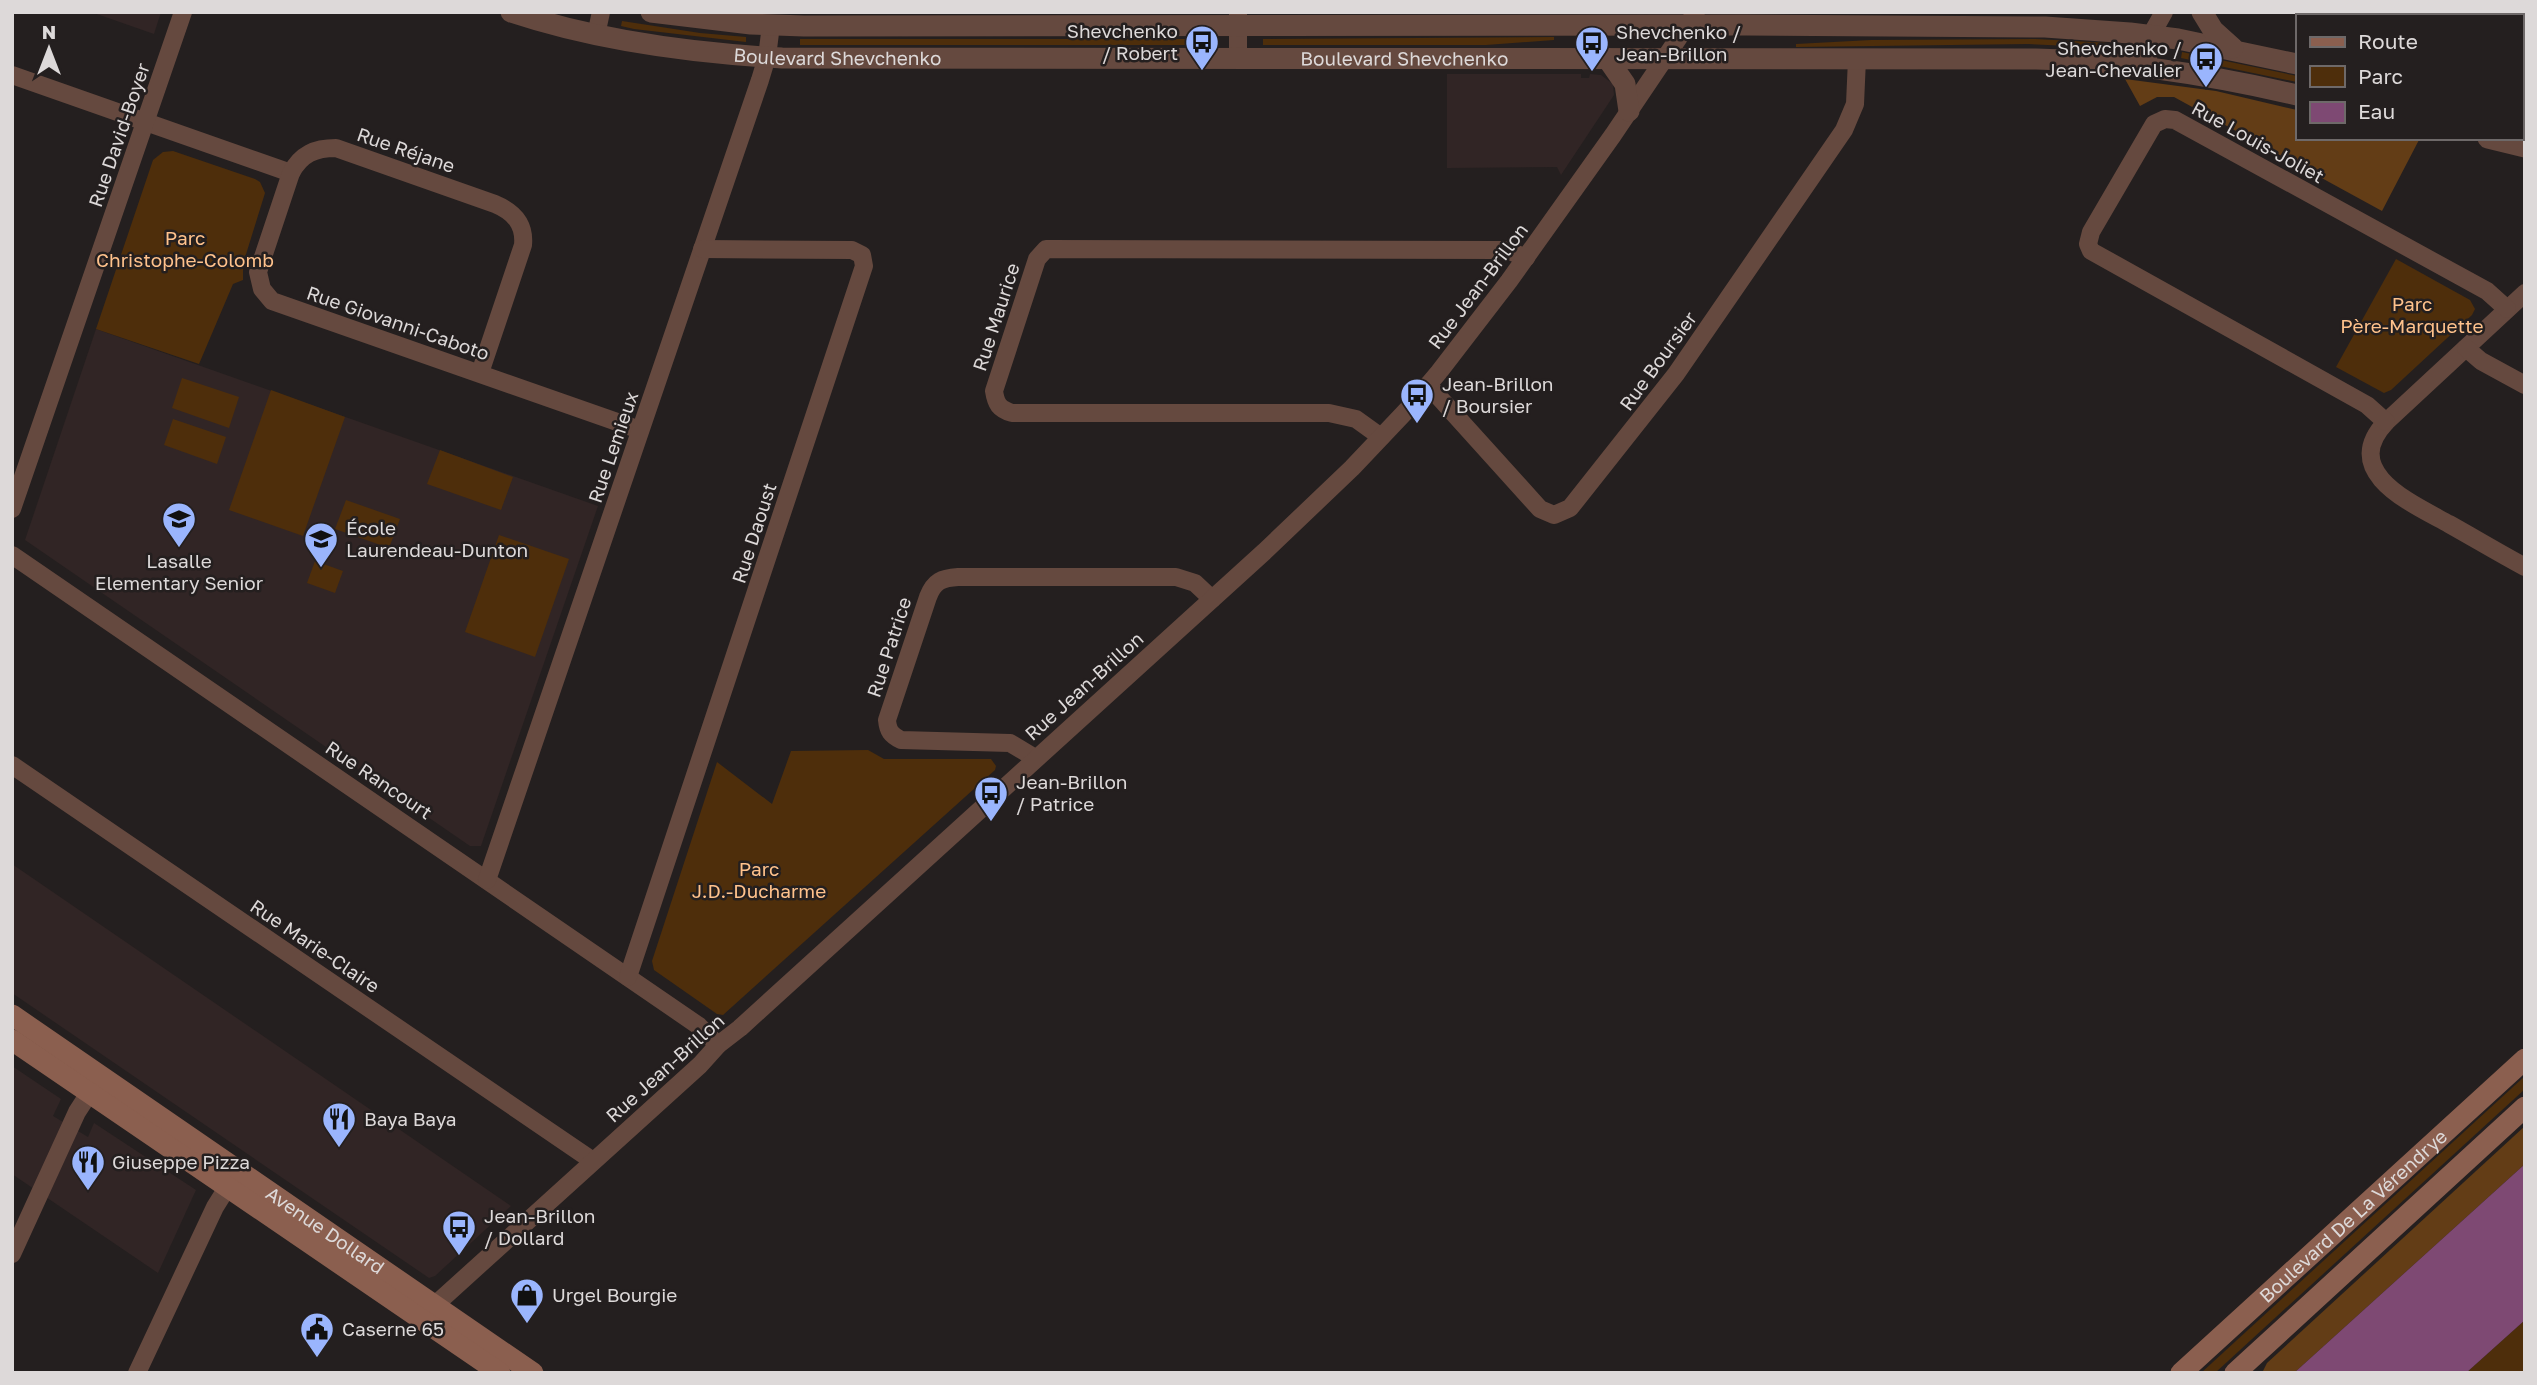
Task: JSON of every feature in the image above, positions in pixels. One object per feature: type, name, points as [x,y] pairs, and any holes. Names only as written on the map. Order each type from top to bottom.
[{"type":"main road","name":"Avenue Dollard","points":[[12,1015],[95,1084],[428,1311],[533,1373]]},
{"type":"main road","name":"Avenue Dollard","points":[[12,1040],[95,1084]]},
{"type":"main road","name":"Boulevard De La Vérendrye","points":[[2181,1373],[2525,1059]]},
{"type":"main road","name":"Boulevard De La Vérendrye","points":[[2235,1373],[2525,1107]]},
{"type":"main road","name":"Avenue Dollard","points":[[428,1311],[500,1373]]},
{"type":"street","name":"Rue David-Boyer","points":[[12,509],[183,12]]},
{"type":"street","name":"Boulevard Shevchenko","points":[[511,12],[596,35],[674,48],[767,57],[2045,59],[2147,66],[2296,95]]},
{"type":"street","points":[[596,35],[601,12]]},
{"type":"street","name":"Boulevard Shevchenko","points":[[651,12],[772,25],[1238,19],[1691,19],[2045,27],[2151,35],[2296,64]]},
{"type":"street","points":[[2147,66],[2151,35],[2164,12]]},
{"type":"street","points":[[2202,12],[2213,30],[2235,50]]},
{"type":"street","points":[[1238,19],[1238,58]]},
{"type":"street","name":"Rue Jean-Brillon","points":[[428,1311],[1212,599],[1317,502],[1381,437],[1428,385],[1526,258],[1691,19]]},
{"type":"street","name":"Rue Lemieux","points":[[487,880],[767,57],[772,25]]},
{"type":"street","points":[[1607,58],[1625,84],[1629,111]]},
{"type":"street","name":"Rue Boursier","points":[[1428,385],[1540,509],[1554,515],[1570,508],[1676,374],[1839,138],[1853,111],[1857,89],[1857,59]]},
{"type":"street","points":[[12,75],[291,173]]},
{"type":"street","name":"Rue Louis-Joliet","points":[[2386,422],[2367,405],[2091,251],[2088,244],[2091,232],[2154,124],[2161,119],[2175,120],[2487,291],[2507,309]]},
{"type":"street","points":[[2496,140],[2525,147]]},
{"type":"street","name":"Rue Réjane","points":[[291,173],[305,155],[325,148],[336,148],[495,204],[512,214],[522,228],[523,245],[480,373]]},
{"type":"street","name":"Rue Giovanni-Caboto","points":[[291,173],[258,272],[262,289],[267,296],[281,305],[640,430]]},
{"type":"street","name":"Rue Daoust","points":[[628,977],[864,266],[862,255],[852,250],[702,249]]},
{"type":"street","name":"Rue Maurice","points":[[1381,437],[1356,419],[1329,413],[1012,413],[1001,410],[994,391],[1037,259],[1046,249],[1501,250],[1526,258]]},
{"type":"street","points":[[2525,293],[2386,422],[2374,436],[2370,454],[2377,473],[2386,486],[2410,503],[2525,567]]},
{"type":"street","points":[[2466,348],[2481,361],[2525,385]]},
{"type":"street","name":"Rue Rancourt","points":[[12,555],[699,1026],[718,1045]]},
{"type":"street","name":"Rue Patrice","points":[[1035,758],[1010,743],[901,740],[892,736],[888,729],[887,720],[928,597],[938,581],[958,577],[1176,577],[1195,583],[1212,599]]},
{"type":"street","name":"Rue Marie-Claire","points":[[12,765],[593,1161]]},
{"type":"street","points":[[12,1254],[78,1112],[95,1084]]},
{"type":"street","points":[[137,1373],[215,1207],[233,1178]]},
{"type":"shaded area","points":[[91,12],[161,12],[154,34]]},
{"type":"shaded area","points":[[1447,74],[1581,74],[1581,78],[1589,78],[1590,74],[1601,75],[1613,84],[1614,95],[1561,175],[1557,167],[1447,168]]},
{"type":"shaded area","points":[[2125,79],[2216,91],[2296,110],[2296,140],[2419,140],[2382,211],[2174,97],[2157,97],[2140,106]]},
{"type":"shaded area","name":"École Laurendeau-Dunton","points":[[96,329],[598,506],[481,846],[470,846],[25,540]]},
{"type":"shaded area","points":[[12,864],[511,1206],[435,1276],[429,1278],[12,993]]},
{"type":"shaded area","points":[[12,1066],[61,1099],[53,1116],[88,1137],[94,1123],[196,1190],[158,1273],[12,1174]]},
{"type":"shaded area","points":[[2525,1126],[2525,1164],[2294,1373],[2262,1373],[2267,1363]]},
{"type":"green space","points":[[622,21],[746,37],[746,42],[634,29],[621,26]]},
{"type":"green space","points":[[1554,37],[1554,40],[1486,45],[1263,45],[1263,39]]},
{"type":"green space","points":[[800,39],[1212,39],[1212,45],[800,45]]},
{"type":"green space","points":[[2036,39],[2109,43],[2109,48],[2028,44],[1796,47],[1796,44],[1871,40]]},
{"type":"green space","points":[[2182,52],[2296,76],[2296,82],[2181,58]]},
{"type":"green space","name":"Parc Christophe-Colomb","points":[[173,151],[255,179],[260,182],[265,193],[243,264],[243,280],[233,284],[199,364],[96,329],[153,160],[163,152]]},
{"type":"green space","name":"Parc Père-Marquette","points":[[2396,259],[2470,300],[2475,309],[2472,315],[2391,390],[2384,393],[2336,367]]},
{"type":"green space","points":[[182,378],[239,397],[229,428],[172,408]]},
{"type":"green space","points":[[271,390],[345,417],[303,536],[229,510]]},
{"type":"green space","points":[[173,419],[226,437],[217,464],[164,445]]},
{"type":"green space","points":[[440,450],[513,477],[501,510],[427,484]]},
{"type":"green space","points":[[346,500],[400,519],[389,548],[335,529]]},
{"type":"green space","points":[[499,535],[569,559],[535,657],[465,632]]},
{"type":"green space","points":[[315,561],[343,571],[335,593],[307,583]]},
{"type":"green space","name":"Parc J.D.-Ducharme","points":[[868,750],[884,759],[991,759],[996,766],[995,770],[723,1015],[717,1014],[654,970],[652,961],[717,762],[772,804],[791,751]]},
{"type":"green space","points":[[2525,1076],[2525,1089],[2215,1373],[2201,1373]]},
{"type":"green space","points":[[2525,1320],[2525,1373],[2466,1373]]},
{"type":"water","points":[[2525,1164],[2525,1320],[2466,1373],[2294,1373]]},
{"type":"place","name":"Shevchenko / Robert","points":[[1202,72]]},
{"type":"place","name":"Shevchenko / Jean-Brillon","points":[[1592,73]]},
{"type":"place","name":"Shevchenko / Jean-Chevalier","points":[[2206,89]]},
{"type":"place","name":"Jean-Brillon / Boursier","points":[[1417,425]]},
{"type":"place","name":"Lasalle Elementary Senior","points":[[179,549]]},
{"type":"place","name":"École Laurendeau-Dunton","points":[[321,569]]},
{"type":"place","name":"Jean-Brillon / Patrice","points":[[991,823]]},
{"type":"place","name":"Baya Baya","points":[[339,1149]]},
{"type":"place","name":"Giuseppe Pizza","points":[[88,1192]]},
{"type":"place","name":"Jean-Brillon / Dollard","points":[[459,1257]]},
{"type":"place","name":"Urgel Bourgie","points":[[527,1325]]},
{"type":"place","name":"Caserne 65","points":[[317,1359]]}]
